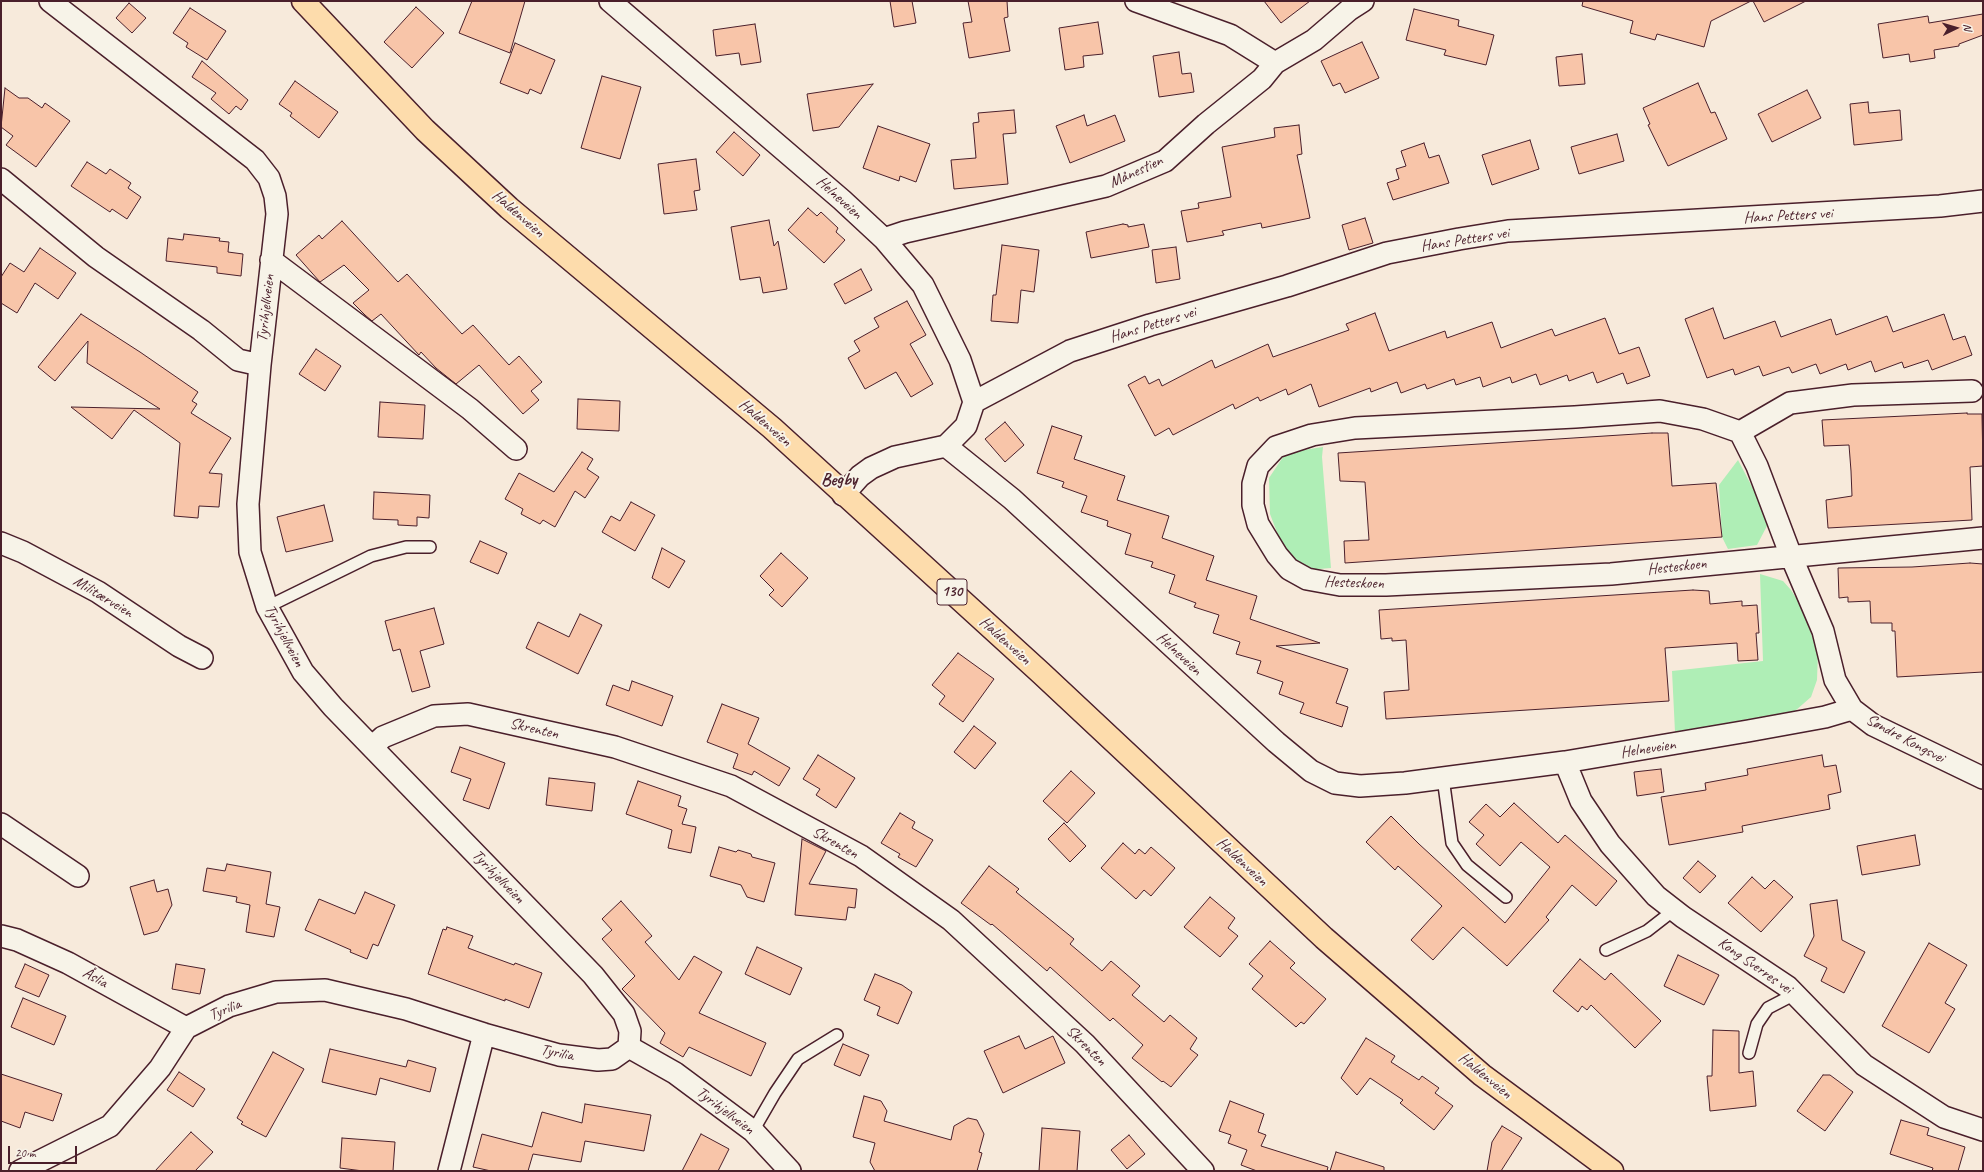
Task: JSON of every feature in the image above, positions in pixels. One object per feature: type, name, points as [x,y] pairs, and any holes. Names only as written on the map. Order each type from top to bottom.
[{"type":"main road","name":"Haldenveien","points":[[303,1],[425,130],[509,208],[766,423],[843,495],[1041,673],[1324,938],[1482,1075],[1612,1171]]},
{"type":"street","name":"Tyrihjellveien","points":[[50,1],[255,160],[268,178],[275,196],[277,214],[260,365],[249,512],[250,552],[266,607],[303,672],[333,707],[593,975],[624,1014],[630,1031],[629,1047],[675,1073],[753,1131],[790,1171]]},
{"type":"street","name":"Helneveien","points":[[610,1],[842,200],[884,239],[923,285],[960,360],[974,402]]},
{"type":"street","points":[[1136,1],[1230,35],[1275,63]]},
{"type":"street","name":"Månestien","points":[[884,239],[906,232],[995,213],[1106,186],[1164,161],[1206,124],[1262,79],[1275,63],[1314,40],[1349,10],[1363,1]]},
{"type":"street","points":[[1,180],[96,257],[201,330],[238,360],[260,365]]},
{"type":"street","name":"Hans Petters vei","points":[[974,402],[1077,349],[1150,325],[1288,286],[1387,253],[1459,238],[1508,232],[1932,207],[1983,201]]},
{"type":"street","points":[[271,260],[434,381],[516,448]]},
{"type":"street","points":[[1852,709],[1835,680],[1823,631],[1791,556],[1757,466],[1740,432],[1790,403],[1852,395],[1972,391]]},
{"type":"street","points":[[843,495],[860,476],[877,465],[895,457],[946,446],[966,426],[974,402]]},
{"type":"street","name":"Hesteskoen","points":[[1740,432],[1703,419],[1660,411],[1575,417],[1355,428],[1312,435],[1276,447],[1258,466],[1253,484],[1253,505],[1258,524],[1277,555],[1289,568],[1307,579],[1340,585],[1386,585],[1611,574],[1983,538]]},
{"type":"street","name":"Helneveien","points":[[946,446],[1012,498],[1208,680],[1311,771],[1335,783],[1360,786],[1443,778],[1564,762],[1733,734],[1825,717],[1852,709]]},
{"type":"street","name":"Militærveien","points":[[1,543],[23,552],[98,592],[180,646],[202,658]]},
{"type":"street","name":"Søndre Kongsvei","points":[[1852,709],[1873,725],[1958,768],[1983,778]]},
{"type":"street","name":"Skrenten","points":[[372,747],[383,737],[434,716],[468,714],[615,747],[731,786],[861,856],[951,920],[1085,1044],[1203,1171]]},
{"type":"street","name":"Søndre Kongsvei","points":[[1958,768],[1983,760]]},
{"type":"street","name":"Kong Sverres vei","points":[[1564,762],[1581,801],[1610,844],[1656,896],[1674,910],[1788,987],[1864,1065],[1944,1116],[1983,1130]]},
{"type":"street","points":[[1,824],[78,876]]},
{"type":"street","name":"Åslia","points":[[1,936],[17,940],[68,963],[186,1028]]},
{"type":"street","name":"Tyrilia","points":[[20,1171],[110,1126],[160,1068],[186,1028],[229,1006],[276,992],[325,990],[406,1009],[484,1034],[559,1055],[598,1060],[612,1059],[629,1047]]},
{"type":"street","points":[[449,1171],[484,1034]]},
{"type":"lane","points":[[266,607],[371,556],[406,547],[430,548]]},
{"type":"lane","points":[[1443,778],[1452,843],[1467,865],[1506,897]]},
{"type":"lane","points":[[1606,950],[1647,931],[1674,910]]},
{"type":"lane","points":[[1750,1053],[1757,1024],[1768,1008],[1795,994]]},
{"type":"lane","points":[[753,1131],[775,1093],[798,1059],[837,1035]]},
{"type":"green space","points":[[1323,447],[1322,457],[1331,568],[1307,570],[1283,548],[1270,514],[1269,478],[1283,457],[1303,450]]},
{"type":"green space","points":[[1738,460],[1759,500],[1768,524],[1757,545],[1728,549],[1722,537],[1719,485]]},
{"type":"green space","points":[[1760,574],[1783,581],[1800,604],[1818,652],[1817,680],[1811,697],[1795,711],[1675,732],[1672,671],[1763,661]]},
{"type":"building","points":[[472,1],[525,1],[510,53],[459,33]]},
{"type":"building","points":[[890,1],[912,1],[916,23],[894,27]]},
{"type":"building","points":[[968,1],[1007,1],[1008,17],[1004,18],[1010,51],[969,58],[963,23],[972,22]]},
{"type":"building","points":[[1264,1],[1310,1],[1281,23]]},
{"type":"building","points":[[1583,1],[1751,1],[1711,21],[1704,47],[1657,34],[1655,40],[1630,33],[1633,21],[1582,6]]},
{"type":"building","points":[[1753,1],[1806,1],[1764,22]]},
{"type":"building","points":[[129,3],[146,18],[132,33],[116,18]]},
{"type":"building","points":[[416,7],[444,33],[412,68],[384,42]]},
{"type":"building","points":[[190,8],[226,31],[207,60],[186,47],[188,43],[173,33]]},
{"type":"building","points":[[1414,9],[1459,20],[1458,26],[1494,35],[1486,65],[1444,55],[1446,50],[1406,40]]},
{"type":"building","points":[[1983,14],[1983,35],[1959,44],[1959,46],[1934,50],[1935,58],[1910,62],[1909,54],[1883,58],[1878,24],[1928,16],[1929,23]]},
{"type":"building","points":[[1098,22],[1103,54],[1083,56],[1084,67],[1065,70],[1059,28]]},
{"type":"building","points":[[755,24],[761,62],[741,65],[739,53],[716,56],[713,30]]},
{"type":"building","points":[[1362,42],[1379,78],[1345,93],[1340,83],[1333,86],[1321,61]]},
{"type":"building","points":[[515,43],[555,60],[541,94],[530,89],[528,94],[500,83]]},
{"type":"building","points":[[1179,52],[1182,74],[1191,73],[1194,92],[1159,97],[1153,56]]},
{"type":"building","points":[[1582,54],[1585,84],[1559,86],[1556,57]]},
{"type":"building","points":[[202,61],[248,100],[241,110],[236,106],[229,114],[211,99],[216,93],[192,77]]},
{"type":"building","points":[[602,76],[641,87],[620,159],[581,148]]},
{"type":"building","points":[[295,81],[338,112],[319,138],[290,116],[292,113],[279,104]]},
{"type":"building","points":[[1698,83],[1711,113],[1715,112],[1727,139],[1668,166],[1648,125],[1650,124],[1643,108]]},
{"type":"building","points":[[873,84],[839,127],[813,131],[807,94]]},
{"type":"building","points":[[5,88],[19,98],[28,98],[42,108],[45,103],[70,121],[36,167],[6,145],[13,136],[1,127]]},
{"type":"building","points":[[1807,90],[1821,118],[1772,142],[1758,114]]},
{"type":"building","points":[[1868,102],[1869,113],[1900,110],[1902,140],[1854,145],[1850,104]]},
{"type":"building","points":[[1014,110],[1016,133],[1003,134],[1008,184],[954,189],[951,160],[976,158],[973,123],[979,122],[978,113]]},
{"type":"building","points":[[1084,115],[1087,126],[1115,115],[1125,141],[1070,163],[1056,126]]},
{"type":"building","points":[[1299,125],[1302,154],[1297,155],[1310,218],[1262,228],[1261,223],[1222,231],[1224,235],[1187,242],[1181,211],[1199,208],[1198,203],[1231,197],[1222,147],[1275,137],[1274,128]]},
{"type":"building","points":[[878,126],[930,144],[916,182],[900,176],[899,181],[863,168]]},
{"type":"building","points":[[734,132],[760,155],[743,176],[716,152]]},
{"type":"building","points":[[1617,134],[1624,161],[1579,174],[1571,147]]},
{"type":"building","points":[[1530,140],[1539,169],[1492,185],[1482,155]]},
{"type":"building","points":[[1424,143],[1429,158],[1439,155],[1449,183],[1393,200],[1387,183],[1399,179],[1396,169],[1406,166],[1401,151]]},
{"type":"building","points":[[696,159],[700,190],[694,191],[697,210],[664,214],[658,164]]},
{"type":"building","points":[[87,162],[106,174],[110,169],[131,183],[128,188],[141,197],[127,219],[112,209],[110,212],[71,186]]},
{"type":"building","points":[[808,208],[817,216],[821,212],[838,228],[836,232],[845,240],[824,263],[788,230]]},
{"type":"building","points":[[1365,218],[1373,243],[1349,250],[1342,225]]},
{"type":"building","points":[[769,220],[774,246],[778,241],[787,289],[763,293],[760,277],[740,280],[731,227]]},
{"type":"building","points":[[342,221],[398,282],[407,274],[462,334],[473,325],[509,365],[519,356],[542,382],[531,391],[539,400],[523,414],[479,365],[456,384],[436,368],[421,352],[419,355],[381,314],[372,321],[353,303],[369,290],[344,265],[320,282],[296,255],[319,235],[322,239]]},
{"type":"building","points":[[1123,224],[1128,225],[1128,227],[1144,224],[1149,247],[1091,258],[1086,232]]},
{"type":"building","points":[[184,234],[220,238],[219,241],[229,242],[228,252],[243,254],[241,276],[217,273],[217,267],[166,261],[168,238],[183,240]]},
{"type":"building","points":[[1002,245],[1039,250],[1034,292],[1021,290],[1018,323],[991,321],[993,295],[996,295]]},
{"type":"building","points":[[1176,247],[1180,279],[1156,283],[1152,250]]},
{"type":"building","points":[[40,248],[76,273],[58,299],[35,283],[17,313],[1,303],[1,277],[10,263],[24,272]]},
{"type":"building","points":[[861,269],[872,290],[845,304],[834,284]]},
{"type":"building","points":[[907,301],[926,335],[910,344],[933,384],[911,397],[896,372],[865,389],[848,358],[860,351],[854,341],[879,327],[874,318]]},
{"type":"building","points":[[1713,308],[1724,339],[1775,321],[1781,337],[1831,319],[1836,335],[1887,316],[1893,332],[1944,314],[1953,340],[1965,336],[1972,355],[1932,370],[1928,360],[1904,368],[1902,362],[1875,372],[1871,361],[1848,370],[1846,364],[1820,374],[1816,364],[1792,373],[1789,367],[1763,376],[1759,366],[1735,375],[1733,369],[1707,378],[1685,319]]},
{"type":"building","points":[[1375,313],[1389,351],[1445,331],[1447,338],[1492,322],[1501,348],[1552,329],[1555,336],[1605,318],[1619,354],[1639,347],[1650,376],[1627,384],[1623,373],[1597,383],[1593,372],[1569,381],[1567,375],[1540,385],[1536,374],[1512,383],[1510,377],[1483,387],[1480,377],[1456,385],[1454,379],[1427,389],[1425,384],[1401,393],[1397,382],[1371,392],[1370,388],[1319,407],[1311,384],[1288,395],[1286,389],[1260,401],[1258,397],[1235,409],[1233,404],[1173,435],[1169,428],[1155,436],[1128,385],[1145,376],[1149,384],[1159,379],[1162,386],[1212,360],[1215,368],[1268,344],[1273,357],[1349,330],[1346,324]]},
{"type":"building","points":[[81,314],[198,392],[192,401],[197,404],[191,413],[231,438],[209,473],[222,474],[219,507],[199,506],[198,518],[174,516],[180,443],[134,410],[112,439],[71,407],[160,409],[87,363],[88,341],[55,381],[38,367]]},
{"type":"building","points":[[316,349],[341,366],[325,391],[299,374]]},
{"type":"building","points":[[578,399],[620,401],[619,431],[577,429]]},
{"type":"building","points":[[380,402],[425,405],[423,439],[378,437]]},
{"type":"building","points":[[1967,413],[1982,414],[1983,466],[1970,467],[1972,520],[1828,528],[1826,500],[1852,496],[1851,471],[1849,445],[1824,446],[1822,420]]},
{"type":"building","points":[[1005,422],[1024,445],[1005,462],[985,439]]},
{"type":"building","points":[[1052,426],[1082,436],[1074,459],[1125,476],[1117,500],[1169,516],[1162,538],[1214,556],[1206,580],[1257,596],[1250,619],[1320,643],[1276,646],[1348,669],[1336,703],[1348,707],[1342,727],[1300,713],[1304,703],[1279,694],[1283,682],[1257,673],[1261,661],[1236,654],[1240,642],[1213,633],[1219,615],[1194,607],[1196,603],[1169,593],[1175,575],[1151,567],[1153,562],[1125,554],[1131,534],[1107,526],[1108,521],[1081,512],[1087,496],[1062,487],[1064,482],[1037,473]]},
{"type":"building","points":[[1668,433],[1672,486],[1716,483],[1722,537],[1345,563],[1344,541],[1369,540],[1365,482],[1340,481],[1338,453]]},
{"type":"building","points":[[582,452],[593,459],[587,469],[599,477],[585,498],[575,491],[555,527],[543,520],[540,524],[521,514],[523,509],[505,499],[519,473],[554,492]]},
{"type":"building","points":[[374,492],[430,495],[429,518],[417,517],[417,526],[398,525],[398,520],[373,519]]},
{"type":"building","points":[[631,502],[655,515],[635,551],[602,532],[611,516],[620,521]]},
{"type":"building","points":[[324,505],[333,541],[286,552],[277,517]]},
{"type":"building","points":[[480,541],[507,553],[498,574],[470,562]]},
{"type":"building","points":[[662,548],[685,561],[669,588],[652,578]]},
{"type":"building","points":[[781,553],[808,578],[782,607],[769,595],[774,590],[760,576]]},
{"type":"building","points":[[1970,563],[1983,564],[1983,672],[1897,677],[1895,631],[1892,631],[1892,623],[1871,623],[1870,601],[1848,602],[1848,597],[1839,598],[1838,568],[1912,567]]},
{"type":"building","points":[[1693,590],[1709,591],[1710,604],[1742,601],[1742,606],[1757,605],[1759,633],[1756,633],[1758,660],[1738,661],[1737,643],[1665,648],[1669,701],[1386,719],[1384,692],[1409,690],[1406,640],[1392,641],[1392,638],[1381,639],[1379,610]]},
{"type":"building","points":[[434,608],[444,644],[420,651],[430,687],[412,692],[400,649],[393,651],[385,621]]},
{"type":"building","points":[[580,614],[602,625],[578,674],[526,648],[538,622],[569,637]]},
{"type":"building","points":[[958,653],[994,679],[963,722],[939,704],[945,696],[932,685]]},
{"type":"building","points":[[632,681],[673,696],[662,726],[606,705],[613,685],[629,691]]},
{"type":"building","points":[[722,704],[759,718],[748,744],[790,768],[779,786],[754,771],[752,775],[733,768],[738,754],[707,742]]},
{"type":"building","points":[[974,726],[996,743],[975,769],[954,752]]},
{"type":"building","points":[[460,747],[505,763],[489,809],[463,800],[471,779],[451,772]]},
{"type":"building","points":[[818,755],[855,778],[836,808],[816,795],[820,789],[803,779]]},
{"type":"building","points":[[1822,755],[1824,767],[1836,765],[1841,792],[1828,795],[1830,809],[1742,826],[1743,832],[1669,845],[1661,797],[1706,790],[1705,783],[1748,775],[1747,769]]},
{"type":"building","points":[[1661,769],[1664,792],[1637,796],[1634,772]]},
{"type":"building","points":[[1071,771],[1095,793],[1067,823],[1043,801]]},
{"type":"building","points":[[549,778],[595,783],[592,811],[546,805]]},
{"type":"building","points":[[638,781],[681,796],[678,806],[687,809],[682,824],[696,827],[691,853],[668,848],[672,830],[626,814]]},
{"type":"building","points":[[1514,803],[1558,843],[1565,835],[1617,881],[1596,906],[1572,885],[1546,917],[1549,920],[1507,966],[1463,927],[1433,960],[1411,940],[1442,906],[1398,866],[1395,870],[1366,842],[1391,816],[1419,844],[1505,923],[1550,867],[1521,842],[1500,866],[1476,844],[1484,835],[1469,822],[1486,804],[1500,817]]},
{"type":"building","points":[[900,813],[915,822],[912,828],[933,840],[916,867],[898,857],[900,854],[881,843]]},
{"type":"building","points":[[1064,823],[1086,846],[1070,862],[1048,839]]},
{"type":"building","points":[[1915,835],[1920,865],[1862,875],[1857,846]]},
{"type":"building","points":[[802,839],[826,851],[809,884],[857,889],[855,908],[848,907],[846,920],[795,915]]},
{"type":"building","points":[[1123,843],[1135,854],[1139,849],[1145,854],[1151,847],[1175,868],[1151,896],[1144,890],[1136,899],[1101,868]]},
{"type":"building","points":[[719,847],[736,852],[738,850],[751,854],[752,857],[775,863],[764,902],[747,897],[741,885],[710,876]]},
{"type":"building","points":[[1698,861],[1716,876],[1700,893],[1683,878]]},
{"type":"building","points":[[227,864],[271,872],[266,904],[280,907],[274,937],[246,932],[250,905],[236,902],[237,897],[203,891],[207,868],[225,871]]},
{"type":"building","points":[[989,866],[1019,889],[1016,892],[1074,939],[1070,944],[1102,971],[1111,961],[1140,986],[1132,995],[1164,1022],[1170,1015],[1197,1038],[1190,1049],[1198,1055],[1171,1087],[1163,1081],[1162,1082],[1132,1058],[1143,1045],[1113,1018],[1110,1021],[1050,967],[1047,971],[992,924],[991,925],[961,903]]},
{"type":"building","points":[[1752,877],[1765,889],[1774,880],[1793,897],[1761,932],[1728,903]]},
{"type":"building","points":[[154,880],[157,892],[168,889],[172,905],[158,931],[144,935],[130,887]]},
{"type":"building","points":[[365,892],[395,905],[378,946],[373,944],[367,959],[350,952],[351,950],[305,930],[319,899],[355,914]]},
{"type":"building","points":[[1210,897],[1235,918],[1228,928],[1238,936],[1220,957],[1184,927]]},
{"type":"building","points":[[1837,900],[1842,940],[1865,952],[1844,993],[1821,981],[1827,968],[1804,956],[1814,936],[1810,904]]},
{"type":"building","points":[[621,901],[652,936],[645,942],[679,980],[694,956],[722,972],[699,1013],[766,1043],[751,1076],[689,1047],[683,1057],[660,1043],[665,1033],[622,989],[635,976],[602,939],[612,930],[602,919]]},
{"type":"building","points":[[447,927],[473,936],[468,948],[514,965],[515,963],[542,973],[529,1008],[428,974],[443,929],[446,930]]},
{"type":"building","points":[[1270,941],[1295,963],[1290,968],[1326,999],[1304,1024],[1301,1022],[1296,1027],[1252,989],[1263,976],[1249,964]]},
{"type":"building","points":[[1929,943],[1967,965],[1945,1003],[1955,1009],[1929,1053],[1882,1026]]},
{"type":"building","points":[[757,947],[802,968],[790,995],[745,974]]},
{"type":"building","points":[[1678,955],[1719,975],[1704,1005],[1664,986]]},
{"type":"building","points":[[1580,959],[1605,980],[1611,973],[1661,1021],[1635,1048],[1591,1005],[1587,1010],[1582,1006],[1578,1012],[1553,991]]},
{"type":"building","points":[[25,964],[49,975],[39,997],[15,987]]},
{"type":"building","points":[[176,964],[205,969],[200,994],[172,989]]},
{"type":"building","points":[[875,974],[902,985],[912,992],[898,1024],[877,1015],[880,1007],[864,1000]]},
{"type":"building","points":[[23,998],[66,1016],[54,1045],[11,1027]]},
{"type":"building","points":[[1713,1030],[1739,1031],[1739,1073],[1753,1071],[1756,1106],[1710,1111],[1707,1076],[1712,1076]]},
{"type":"building","points":[[1019,1036],[1025,1049],[1053,1036],[1065,1063],[1003,1093],[984,1051]]},
{"type":"building","points":[[1366,1038],[1395,1056],[1391,1062],[1419,1080],[1422,1076],[1439,1088],[1435,1093],[1453,1106],[1434,1130],[1400,1103],[1403,1100],[1370,1078],[1357,1095],[1341,1078]]},
{"type":"building","points":[[843,1044],[869,1055],[860,1076],[834,1065]]},
{"type":"building","points":[[330,1049],[406,1067],[408,1060],[436,1068],[430,1092],[380,1078],[376,1095],[322,1082]]},
{"type":"building","points":[[273,1052],[304,1069],[266,1137],[241,1124],[243,1122],[237,1118]]},
{"type":"building","points":[[179,1072],[205,1089],[193,1107],[167,1090]]},
{"type":"building","points":[[1,1074],[62,1094],[53,1121],[25,1112],[20,1128],[1,1121]]},
{"type":"building","points":[[1823,1075],[1830,1075],[1853,1092],[1825,1131],[1797,1111]]},
{"type":"building","points":[[864,1096],[881,1101],[887,1111],[884,1121],[951,1140],[954,1126],[968,1118],[977,1120],[984,1134],[979,1152],[982,1153],[977,1171],[875,1171],[870,1162],[875,1143],[853,1137]]},
{"type":"building","points":[[1230,1101],[1264,1114],[1258,1132],[1266,1135],[1261,1146],[1328,1167],[1327,1171],[1257,1171],[1241,1165],[1247,1150],[1228,1143],[1231,1135],[1219,1131]]},
{"type":"building","points":[[585,1104],[651,1115],[644,1151],[585,1141],[581,1162],[533,1154],[528,1171],[491,1171],[473,1167],[482,1134],[532,1147],[542,1112],[582,1123]]},
{"type":"building","points":[[1901,1120],[1929,1128],[1927,1135],[1965,1147],[1958,1171],[1932,1171],[1933,1168],[1890,1154]]},
{"type":"building","points":[[1502,1126],[1522,1138],[1501,1171],[1487,1171],[1492,1142]]},
{"type":"building","points":[[1042,1128],[1080,1131],[1077,1171],[1039,1171]]},
{"type":"building","points":[[191,1132],[213,1152],[195,1171],[155,1171]]},
{"type":"building","points":[[701,1134],[729,1149],[718,1171],[682,1171]]},
{"type":"building","points":[[1129,1135],[1145,1154],[1127,1169],[1111,1150]]},
{"type":"building","points":[[342,1138],[395,1142],[393,1171],[363,1171],[340,1168]]},
{"type":"building","points":[[1336,1152],[1384,1167],[1384,1171],[1330,1171]]},
{"type":"district","name":"Begby","points":[[839,480]]}]
